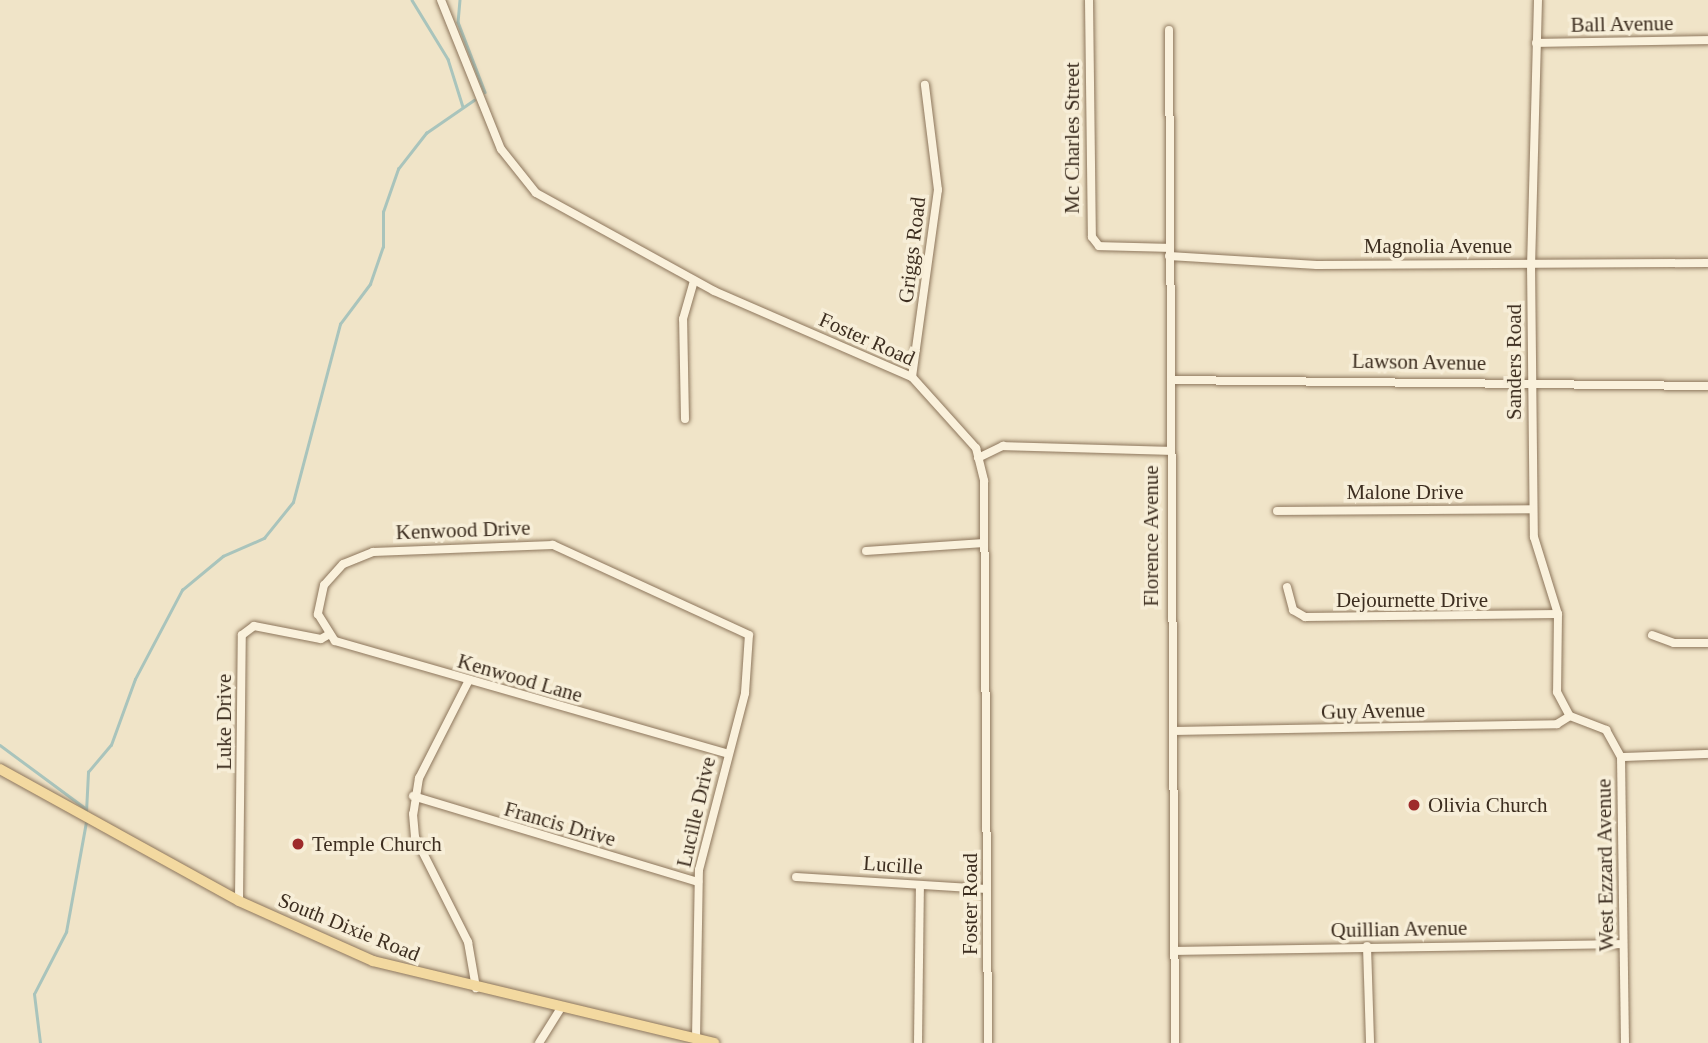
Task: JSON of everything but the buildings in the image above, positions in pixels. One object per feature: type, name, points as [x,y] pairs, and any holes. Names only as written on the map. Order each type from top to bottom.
[{"type":"main road","name":"South Dixie Road","points":[[0,769],[239,901],[373,961],[678,1040],[696,1039],[714,1043]]},
{"type":"street","name":"Foster Road","points":[[441,0],[501,149],[524,181],[555,208],[694,281],[912,377],[978,458],[984,543],[988,1043]]},
{"type":"street","name":"Mc Charles Street","points":[[1089,0],[1092,237],[1099,246],[1169,252]]},
{"type":"street","name":"Sanders Road","points":[[1538,0],[1531,263],[1534,537],[1558,614],[1557,692],[1570,716]]},
{"type":"street","name":"Florence Avenue","points":[[1169,30],[1175,1043]]},
{"type":"street","name":"Ball Avenue","points":[[1536,43],[1708,40]]},
{"type":"street","name":"Griggs Road","points":[[912,377],[938,190],[925,85]]},
{"type":"street","name":"Magnolia Avenue","points":[[1169,252],[1317,265],[1708,263]]},
{"type":"street","points":[[685,419],[684,319],[694,281]]},
{"type":"street","name":"Lawson Avenue","points":[[1171,380],[1531,381],[1708,386]]},
{"type":"street","points":[[978,458],[1003,446],[1170,452]]},
{"type":"street","name":"Malone Drive","points":[[1277,511],[1533,509]]},
{"type":"street","points":[[866,551],[984,543]]},
{"type":"street","name":"Kenwood Drive","points":[[328,635],[318,614],[331,574],[358,555],[553,545],[751,638]]},
{"type":"street","name":"Dejournette Drive","points":[[1287,587],[1293,611],[1305,617],[1558,614]]},
{"type":"street","name":"Luke Drive","points":[[239,901],[242,635],[254,626],[321,639],[328,635]]},
{"type":"street","name":"Kenwood Lane","points":[[328,635],[468,682],[728,754]]},
{"type":"street","points":[[1652,635],[1674,643],[1708,643]]},
{"type":"street","name":"Lucille Drive","points":[[696,1039],[698,882],[745,693],[751,638]]},
{"type":"street","points":[[468,682],[413,796],[415,837],[468,942],[476,989]]},
{"type":"street","name":"Guy Avenue","points":[[1174,731],[1531,724],[1570,716]]},
{"type":"street","name":"West Ezzard Avenue","points":[[1570,716],[1606,730],[1621,757],[1625,1043]]},
{"type":"street","points":[[1621,757],[1708,754]]},
{"type":"street","name":"Francis Drive","points":[[413,796],[698,882]]},
{"type":"street","name":"Lucille","points":[[796,877],[988,889]]},
{"type":"street","points":[[918,1043],[920,885]]},
{"type":"street","name":"Quillian Avenue","points":[[1175,951],[1623,944]]},
{"type":"street","points":[[1367,946],[1370,1043]]},
{"type":"street","points":[[539,1043],[560,1010]]},
{"type":"waterway","points":[[412,0],[448,59],[463,107]]},
{"type":"waterway","points":[[460,0],[458,22],[485,92]]},
{"type":"waterway","points":[[86,812],[88,772],[111,745],[135,679],[182,590],[223,556],[264,538],[293,502],[340,324],[370,284],[383,247],[383,212],[398,169],[426,133],[474,100]]},
{"type":"waterway","points":[[0,745],[85,808]]},
{"type":"waterway","points":[[40,1043],[34,994],[66,932],[86,822]]},
{"type":"place","name":"Olivia Church","points":[[1414,805]]},
{"type":"place","name":"Temple Church","points":[[298,844]]}]
